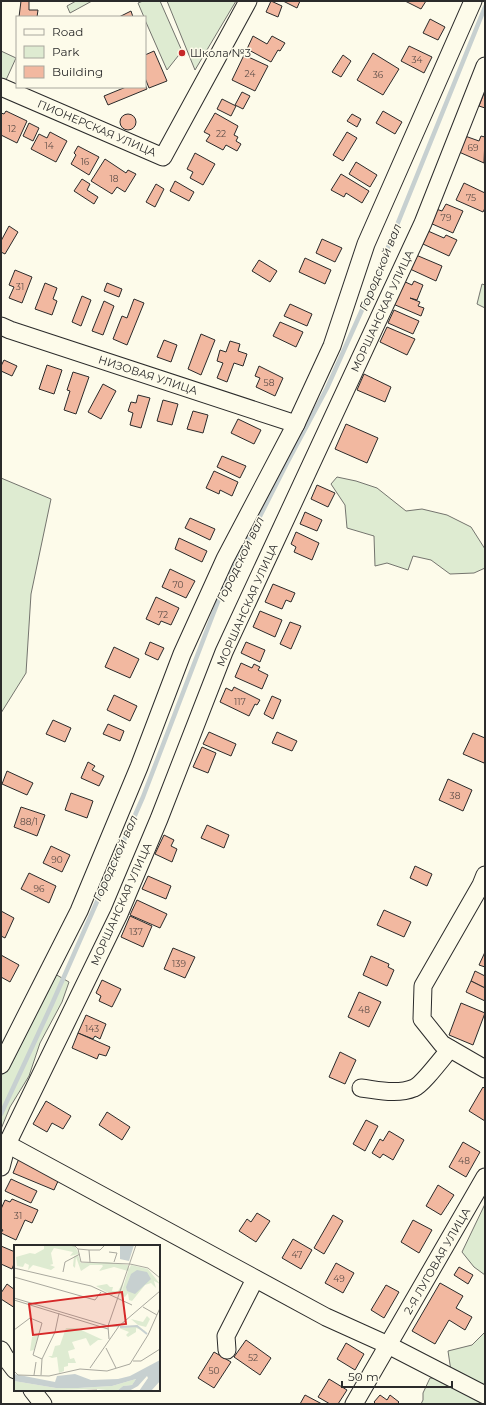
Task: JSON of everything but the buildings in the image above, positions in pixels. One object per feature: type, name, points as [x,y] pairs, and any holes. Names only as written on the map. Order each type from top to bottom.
[{"type":"street","name":"ПИОНЕРСКАЯ УЛИЦА","points":[[1,87],[163,157],[248,1]]},
{"type":"street","points":[[1,1065],[79,911],[139,767],[182,654],[225,559],[296,424],[332,346],[366,244],[473,1]]},
{"type":"street","name":"МОРШАНСКАЯ УЛИЦА","points":[[1,1166],[4,1144],[119,914],[224,652],[423,223],[485,66]]},
{"type":"street","name":"НИЗОВАЯ УЛИЦА","points":[[1,326],[296,424]]},
{"type":"street","points":[[485,875],[481,885],[423,986],[422,1019],[442,1044],[485,1069]]},
{"type":"street","points":[[361,1088],[394,1092],[415,1088],[450,1049]]},
{"type":"street","points":[[4,1144],[326,1317],[388,1345],[485,1395]]},
{"type":"street","name":"2-Я ЛУГОВАЯ УЛИЦА","points":[[354,1404],[485,1177]]},
{"type":"street","points":[[227,1350],[226,1336],[255,1278]]},
{"type":"street","points":[[1,1350],[14,1369]]},
{"type":"street","points":[[33,1391],[43,1404]]},
{"type":"green space","points":[[76,1],[92,1],[70,13],[67,6]]},
{"type":"green space","points":[[143,1],[160,1],[182,51],[167,70],[146,22],[146,16],[144,16],[138,3]]},
{"type":"green space","points":[[167,1],[236,1],[195,70]]},
{"type":"green space","points":[[1,51],[16,58],[6,80],[1,78]]},
{"type":"green space","points":[[482,284],[485,285],[485,308],[477,304]]},
{"type":"green space","points":[[337,477],[377,488],[406,511],[422,509],[447,515],[471,527],[485,549],[485,568],[474,573],[450,574],[431,560],[413,556],[408,570],[387,563],[375,566],[374,536],[347,528],[345,505],[331,484]]},
{"type":"green space","points":[[1,478],[51,499],[31,594],[26,673],[1,713]]},
{"type":"green space","points":[[55,974],[69,982],[62,1002],[40,1043],[29,1076],[10,1107],[1,1129],[1,1074],[22,1032]]},
{"type":"green space","points":[[485,1204],[485,1275],[474,1267],[462,1252]]},
{"type":"green space","points":[[485,1332],[485,1390],[451,1371],[448,1351],[472,1345]]},
{"type":"green space","points":[[430,1378],[447,1378],[485,1402],[485,1404],[421,1404],[423,1400],[423,1393]]},
{"type":"waterway","name":"Городской вал","points":[[1,1114],[52,1004],[143,797],[222,591],[327,388],[370,292],[485,7]]},
{"type":"place","name":"Школа №3","points":[[182,53]]}]
